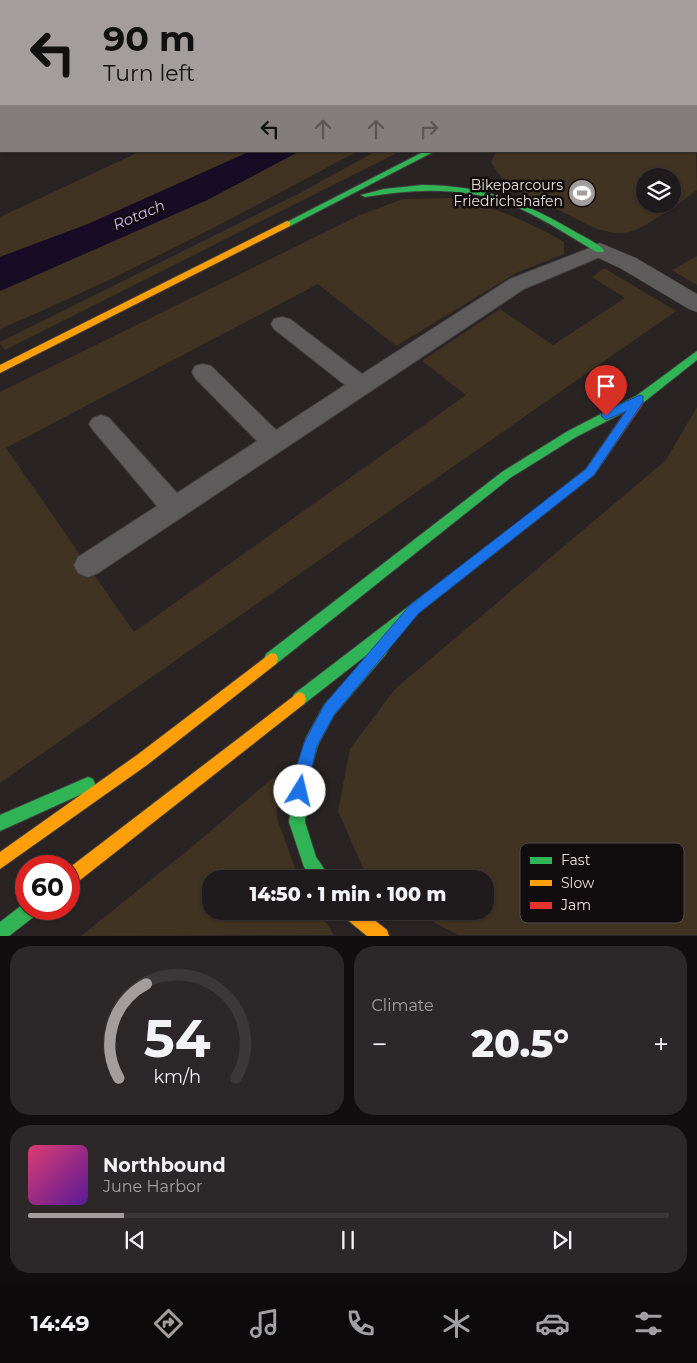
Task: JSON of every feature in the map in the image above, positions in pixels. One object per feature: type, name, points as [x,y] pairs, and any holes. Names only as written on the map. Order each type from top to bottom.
[{"type":"main road","points":[[0,369],[429,152]]},
{"type":"main road","points":[[328,204],[402,188],[444,188],[476,192],[515,204],[600,250]]},
{"type":"main road","points":[[0,861],[142,760],[506,475],[572,434],[640,399],[697,355]]},
{"type":"main road","points":[[80,869],[590,472],[640,399]]},
{"type":"main road","points":[[316,870],[310,861],[297,822],[302,775],[311,743],[329,710],[414,609]]},
{"type":"main road","points":[[0,822],[142,760]]},
{"type":"main road","points":[[0,932],[16,920]]},
{"type":"main road","points":[[361,920],[381,936]]},
{"type":"street","points":[[600,250],[628,263],[697,304]]},
{"type":"lane","points":[[88,565],[517,284],[600,250]]},
{"type":"lane","points":[[282,324],[362,386]]},
{"type":"lane","points":[[203,372],[274,443]]},
{"type":"lane","points":[[101,424],[176,509]]},
{"type":"shaded area","points":[[139,152],[249,152],[88,224],[0,257],[0,217]]},
{"type":"shaded area","points":[[298,152],[356,152],[136,266],[0,329],[0,291],[207,200]]},
{"type":"shaded area","points":[[374,152],[399,152],[5,350],[0,344],[0,342],[300,193]]},
{"type":"shaded area","name":"Bikeparcours Friedrichshafen","points":[[496,152],[696,152],[697,190],[681,201],[681,168],[636,168],[636,213],[665,213],[638,229],[622,233],[592,227],[564,212],[528,197],[509,186],[491,162]]},
{"type":"shaded area","points":[[453,198],[497,210],[537,228],[564,242],[564,254],[516,273],[396,346],[318,284],[6,448],[134,632],[466,395],[422,361],[500,309],[553,345],[625,298],[592,277],[604,268],[676,311],[0,783],[0,392],[360,215],[403,199]]},
{"type":"shaded area","points":[[697,256],[697,285],[672,270]]},
{"type":"shaded area","points":[[697,407],[697,935],[458,935],[430,920],[494,920],[494,870],[365,870],[338,811],[350,749],[395,689],[666,460]]},
{"type":"shaded area","points":[[275,776],[277,818],[296,870],[202,870],[202,920],[325,920],[334,935],[81,936],[193,846]]},
{"type":"water","name":"Rotach","points":[[249,152],[298,152],[207,200],[0,291],[0,257],[88,224]]},
{"type":"traffic: fast","points":[[287,224],[429,152]]},
{"type":"traffic: fast","points":[[365,195],[422,188],[460,189],[479,192],[498,197],[527,209],[600,250]]},
{"type":"traffic: fast","points":[[271,659],[506,475],[572,434],[640,399],[697,355]]},
{"type":"traffic: fast","points":[[299,699],[553,501]]},
{"type":"traffic: fast","points":[[316,870],[310,861],[297,822],[302,775],[311,743],[329,710],[381,650]]},
{"type":"traffic: fast","points":[[0,823],[88,784]]},
{"type":"traffic: fast","points":[[0,932],[16,920]]},
{"type":"traffic: slow","points":[[0,369],[287,224]]},
{"type":"traffic: slow","points":[[0,861],[142,760],[271,659]]},
{"type":"traffic: slow","points":[[80,869],[299,699]]},
{"type":"traffic: slow","points":[[361,920],[381,936]]},
{"type":"traffic: jam","points":[[553,501],[590,472],[638,402]]},
{"type":"place","name":"Bikeparcours Friedrichshafen","points":[[582,193]]},
{"type":"route","points":[[300,791],[302,775],[311,743],[329,710],[414,609],[590,472],[640,399],[606,416]]}]
